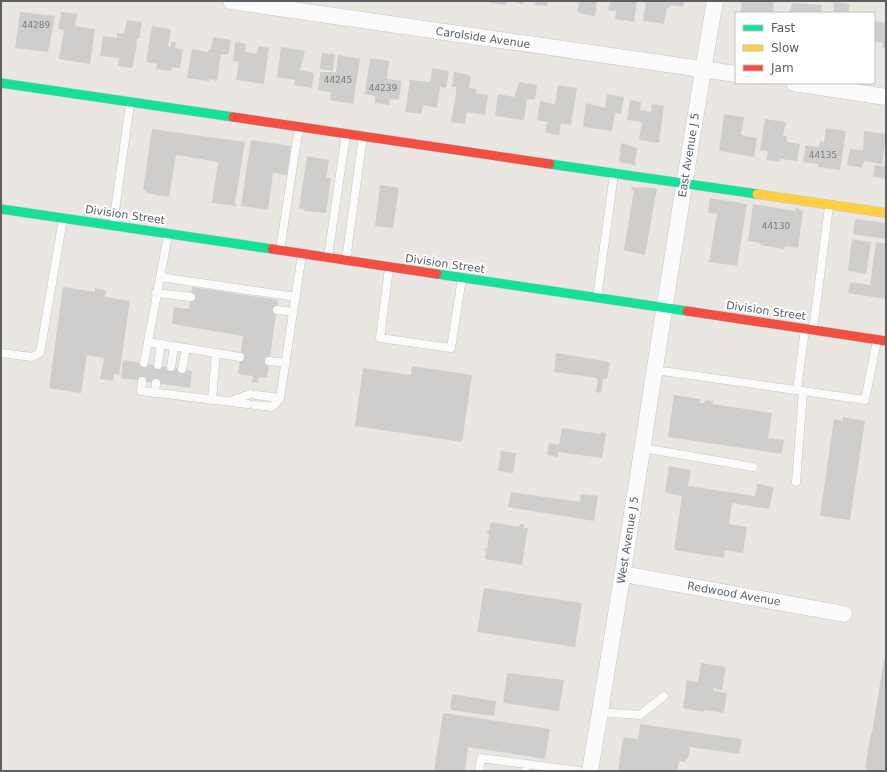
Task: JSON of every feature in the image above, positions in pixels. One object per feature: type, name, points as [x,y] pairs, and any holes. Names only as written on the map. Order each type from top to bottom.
[{"type":"street","name":"Carolside Avenue","points":[[231,1],[735,74]]},
{"type":"street","name":"East Avenue J 5","points":[[664,309],[715,1]]},
{"type":"street","points":[[1,83],[684,182],[886,213]]},
{"type":"street","points":[[801,84],[886,97]]},
{"type":"street","name":"Division Street","points":[[1,209],[664,309],[881,340]]},
{"type":"street","name":"West Avenue J 5","points":[[590,771],[624,574],[664,309]]},
{"type":"street","name":"Redwood Avenue","points":[[624,574],[844,614]]},
{"type":"lane","points":[[113,226],[130,101]]},
{"type":"lane","points":[[280,251],[299,126]]},
{"type":"lane","points":[[328,258],[346,133]]},
{"type":"lane","points":[[346,260],[364,135]]},
{"type":"lane","points":[[596,298],[614,172]]},
{"type":"lane","points":[[796,482],[800,390],[830,205]]},
{"type":"lane","points":[[1,353],[32,358],[40,353],[63,218]]},
{"type":"lane","points":[[144,363],[168,234]]},
{"type":"lane","points":[[142,381],[141,391],[272,407],[280,398],[302,254]]},
{"type":"lane","points":[[390,267],[380,338],[451,348],[462,278]]},
{"type":"lane","points":[[160,277],[296,297]]},
{"type":"lane","points":[[156,293],[191,297]]},
{"type":"lane","points":[[277,310],[293,312]]},
{"type":"lane","points":[[654,370],[865,400],[881,340]]},
{"type":"lane","points":[[148,342],[240,357]]},
{"type":"lane","points":[[158,365],[161,344]]},
{"type":"lane","points":[[171,367],[174,347]]},
{"type":"lane","points":[[182,369],[186,349]]},
{"type":"lane","points":[[212,400],[216,353]]},
{"type":"lane","points":[[269,361],[286,363]]},
{"type":"lane","points":[[155,393],[156,383]]},
{"type":"lane","points":[[167,394],[168,385]]},
{"type":"lane","points":[[178,396],[179,387]]},
{"type":"lane","points":[[230,402],[253,395],[280,398]]},
{"type":"lane","points":[[643,448],[753,467]]},
{"type":"lane","points":[[600,712],[640,715],[664,696]]},
{"type":"lane","points":[[479,771],[481,758],[526,768],[579,771]]},
{"type":"building","points":[[490,1],[506,1],[506,5],[490,3]]},
{"type":"building","points":[[511,1],[523,1],[523,4]]},
{"type":"building","points":[[536,1],[548,1],[547,6],[535,5]]},
{"type":"building","points":[[579,1],[597,1],[595,16],[577,13]]},
{"type":"building","points":[[610,1],[637,1],[634,22],[615,19],[616,11],[608,10]]},
{"type":"building","points":[[646,1],[684,1],[683,7],[670,5],[670,8],[667,7],[664,24],[643,21]]},
{"type":"building","points":[[742,1],[774,1],[773,12],[740,12]]},
{"type":"building","points":[[834,2],[850,4],[848,12],[833,12]]},
{"type":"building","points":[[792,3],[822,5],[821,12],[789,12]]},
{"type":"building","points":[[20,12],[55,16],[48,52],[15,48]]},
{"type":"building","points":[[61,12],[77,14],[75,26],[95,29],[90,64],[59,59],[64,30],[58,29]]},
{"type":"building","points":[[127,20],[142,22],[139,39],[137,39],[132,68],[118,66],[119,58],[100,56],[103,36],[117,38],[117,33],[124,34]]},
{"type":"building","points":[[875,21],[886,23],[886,48],[882,47],[883,43],[875,41]]},
{"type":"building","points":[[152,26],[171,29],[168,47],[171,47],[171,42],[176,42],[175,48],[183,49],[180,68],[172,67],[171,71],[156,69],[157,64],[146,62]]},
{"type":"building","points":[[213,37],[231,40],[228,55],[221,54],[217,81],[187,78],[192,49],[208,52],[209,49],[211,49]]},
{"type":"building","points":[[235,42],[246,44],[245,52],[257,54],[258,46],[269,48],[264,84],[236,80],[239,62],[233,61]]},
{"type":"building","points":[[281,47],[305,51],[300,70],[314,73],[312,88],[294,85],[295,80],[277,77]]},
{"type":"building","points":[[322,53],[335,54],[333,71],[320,69]]},
{"type":"building","points":[[338,55],[360,59],[353,104],[330,100],[331,92],[318,90],[320,72],[336,72]]},
{"type":"building","points":[[370,58],[389,61],[387,79],[402,81],[399,100],[390,99],[389,105],[375,103],[375,96],[365,94]]},
{"type":"building","points":[[432,68],[449,71],[446,88],[440,87],[437,108],[423,105],[421,114],[405,112],[410,80],[430,82]]},
{"type":"building","points":[[454,72],[471,75],[469,88],[476,89],[476,93],[488,95],[485,115],[467,112],[465,124],[451,122],[456,93],[456,87],[452,87]]},
{"type":"building","points":[[519,82],[537,85],[535,100],[527,99],[524,120],[495,116],[498,94],[514,97]]},
{"type":"building","points":[[558,85],[577,88],[571,125],[561,123],[559,135],[545,133],[547,122],[537,120],[540,101],[555,104]]},
{"type":"building","points":[[607,94],[624,97],[621,114],[615,113],[612,131],[583,127],[586,103],[605,108]]},
{"type":"building","points":[[630,100],[641,102],[640,110],[651,112],[652,104],[664,106],[659,143],[639,140],[642,122],[627,120]]},
{"type":"building","points":[[724,114],[744,117],[741,135],[757,138],[754,157],[719,151]]},
{"type":"building","points":[[765,119],[786,122],[783,136],[787,136],[786,142],[800,144],[797,161],[781,159],[781,154],[780,162],[766,160],[768,151],[760,150]]},
{"type":"building","points":[[826,128],[846,131],[840,170],[818,167],[819,164],[803,162],[806,145],[819,147],[820,141],[824,142]]},
{"type":"building","points":[[152,129],[245,142],[235,203],[236,206],[212,203],[218,162],[176,155],[169,197],[146,193],[146,190],[143,190]]},
{"type":"building","points":[[864,131],[886,134],[882,164],[864,161],[862,168],[847,165],[850,149],[863,150]]},
{"type":"building","points":[[251,140],[291,146],[287,175],[273,173],[268,210],[241,206]]},
{"type":"building","points":[[621,143],[637,148],[635,165],[619,162]]},
{"type":"building","points":[[307,156],[329,160],[326,178],[331,178],[326,213],[304,211],[305,209],[299,208]]},
{"type":"building","points":[[875,165],[886,166],[886,179],[873,177]]},
{"type":"building","points":[[380,185],[399,188],[393,228],[375,226]]},
{"type":"building","points":[[632,187],[657,188],[645,255],[624,250],[634,191],[631,190]]},
{"type":"building","points":[[710,198],[747,204],[737,266],[709,262],[717,214],[708,213]]},
{"type":"building","points":[[753,204],[796,211],[796,207],[803,212],[798,248],[785,246],[784,249],[760,245],[761,243],[748,241]]},
{"type":"building","points":[[855,219],[886,223],[886,239],[853,234]]},
{"type":"building","points":[[852,239],[871,242],[866,274],[848,271]]},
{"type":"building","points":[[876,242],[886,244],[886,299],[848,293],[850,282],[870,285]]},
{"type":"building","points":[[63,287],[95,292],[95,288],[106,290],[105,297],[130,301],[119,375],[114,374],[113,381],[100,379],[104,358],[87,355],[81,393],[49,388]]},
{"type":"building","points":[[192,287],[278,300],[267,378],[259,377],[258,383],[252,382],[253,376],[238,374],[243,336],[172,324],[174,307],[189,309]]},
{"type":"building","points":[[556,353],[610,362],[607,379],[603,379],[601,393],[596,392],[598,378],[554,372]]},
{"type":"building","points":[[123,360],[192,371],[190,388],[121,378]]},
{"type":"building","points":[[412,366],[472,375],[462,442],[355,426],[363,368],[411,375]]},
{"type":"building","points":[[674,395],[701,399],[700,403],[704,403],[705,400],[713,401],[713,404],[772,413],[768,438],[784,440],[782,454],[668,437]]},
{"type":"building","points":[[843,417],[865,421],[850,520],[820,516],[834,419],[843,421]]},
{"type":"building","points":[[562,428],[601,434],[601,432],[606,433],[602,458],[558,452],[558,457],[547,455],[549,443],[559,445]]},
{"type":"building","points":[[501,451],[516,453],[513,473],[498,471]]},
{"type":"building","points":[[669,466],[691,470],[688,486],[755,496],[757,484],[774,487],[769,509],[732,503],[729,524],[747,527],[743,553],[725,550],[724,558],[674,550],[682,496],[665,493]]},
{"type":"building","points":[[511,492],[580,502],[581,494],[598,496],[594,521],[508,507]]},
{"type":"building","points":[[491,522],[519,527],[520,524],[524,524],[524,528],[528,528],[522,565],[485,559],[486,551],[484,548],[487,549],[489,534],[487,531],[489,531]]},
{"type":"building","points":[[484,588],[582,603],[575,647],[477,632]]},
{"type":"building","points":[[884,659],[886,660],[886,771],[867,771],[865,768]]},
{"type":"building","points":[[701,663],[726,667],[722,690],[713,688],[713,691],[727,693],[724,713],[704,710],[704,712],[683,708],[687,680],[698,682]]},
{"type":"building","points":[[507,673],[564,680],[559,711],[503,703]]},
{"type":"building","points":[[452,694],[496,701],[494,716],[450,710]]},
{"type":"building","points":[[443,713],[550,729],[545,759],[468,747],[465,771],[434,771]]},
{"type":"building","points":[[640,724],[742,739],[739,754],[690,747],[688,759],[686,759],[686,762],[679,761],[677,771],[618,771],[623,737],[638,739]]},
{"type":"traffic: fast","points":[[1,83],[233,117]]},
{"type":"traffic: fast","points":[[550,164],[757,194]]},
{"type":"traffic: fast","points":[[1,209],[272,249]]},
{"type":"traffic: fast","points":[[437,274],[687,311]]},
{"type":"traffic: slow","points":[[757,194],[886,213]]},
{"type":"traffic: jam","points":[[233,117],[550,164]]},
{"type":"traffic: jam","points":[[272,249],[437,274]]},
{"type":"traffic: jam","points":[[687,311],[886,341]]}]
